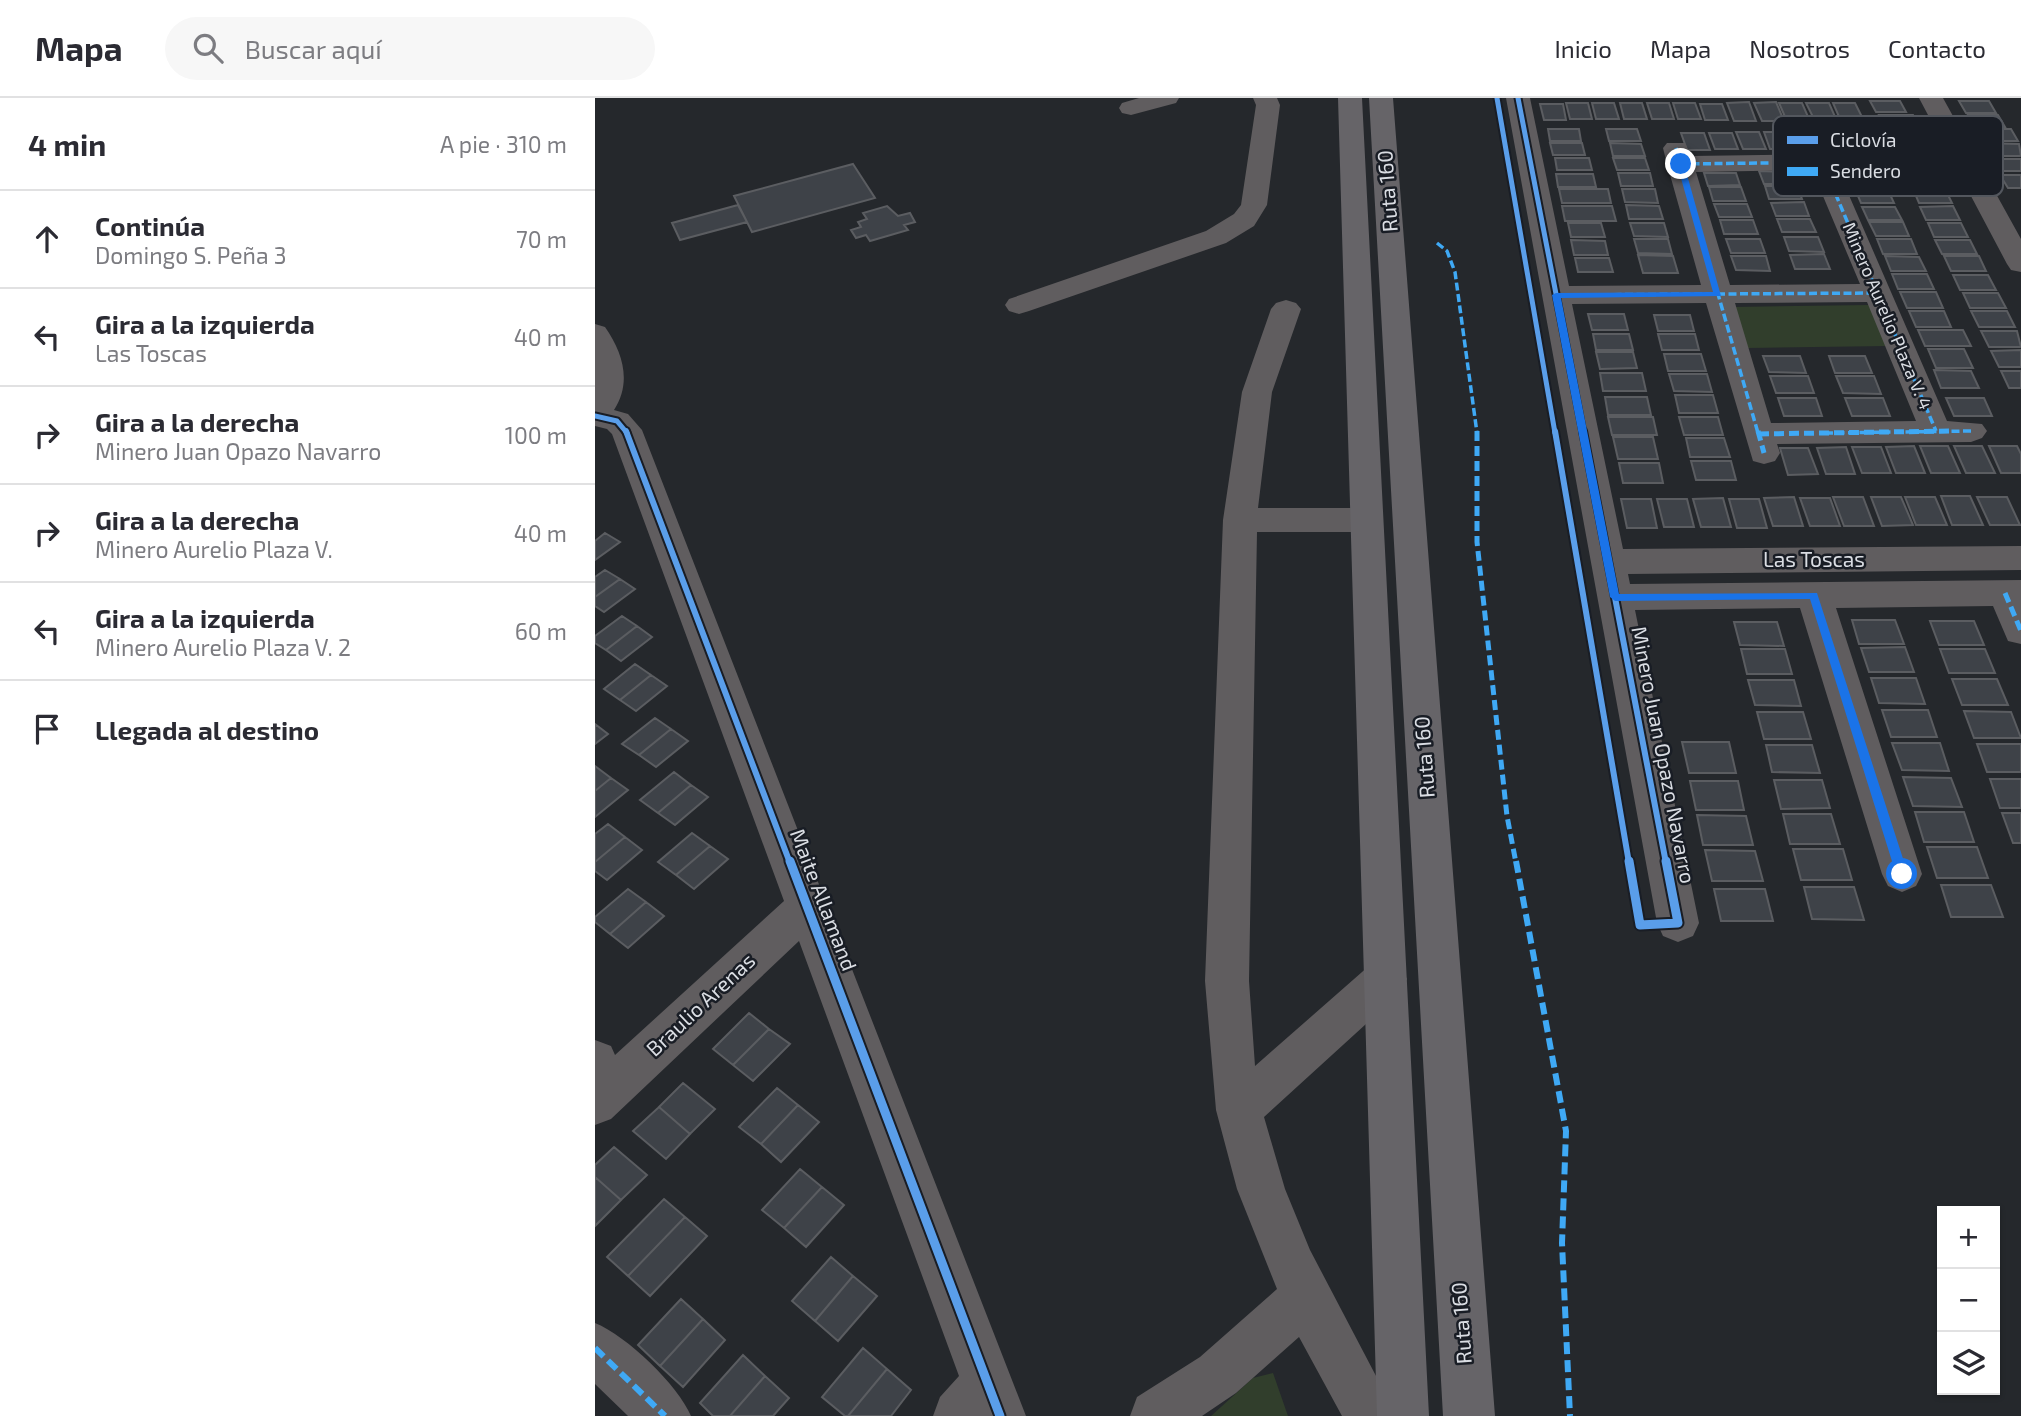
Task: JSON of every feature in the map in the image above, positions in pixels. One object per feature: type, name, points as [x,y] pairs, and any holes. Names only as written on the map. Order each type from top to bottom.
[{"type":"highway","name":"Ruta 160","points":[[1350,98],[1402,1416]]},
{"type":"highway","name":"Ruta 160","points":[[1381,98],[1469,1416]]},
{"type":"street","points":[[1131,108],[1167,98]]},
{"type":"street","points":[[1020,305],[1216,237],[1244,220],[1254,205],[1268,105],[1265,98]]},
{"type":"street","name":"Minero Juan Opazo Navarro","points":[[1518,98],[1678,923]]},
{"type":"street","points":[[1931,98],[1941,116]]},
{"type":"street","points":[[1773,160],[1678,156],[1761,443],[1971,431]]},
{"type":"street","name":"Minero Aurelio Plaza V. 4","points":[[1836,196],[1936,431]]},
{"type":"street","points":[[1984,196],[2021,264]]},
{"type":"street","points":[[1556,295],[1877,293]]},
{"type":"street","points":[[1286,309],[1257,392],[1240,520],[1227,981],[1229,1043],[1240,1110],[1280,1238],[1305,1298],[1371,1416]]},
{"type":"street","points":[[595,333],[612,379],[608,399],[595,415]]},
{"type":"street","name":"Maite Allamand","points":[[595,415],[617,421],[626,430],[807,906],[982,1405]]},
{"type":"street","points":[[1240,520],[1366,520]]},
{"type":"street","name":"Las Toscas","points":[[1608,562],[2021,558]]},
{"type":"street","points":[[2013,593],[2021,631]]},
{"type":"street","name":"Las Toscas","points":[[1615,597],[2013,593]]},
{"type":"street","points":[[1814,595],[1902,874]]},
{"type":"street","name":"Braulio Arenas","points":[[598,1086],[807,906]]},
{"type":"street","points":[[1240,1110],[1385,979]]},
{"type":"street","points":[[1156,1416],[1218,1375],[1305,1298]]},
{"type":"street","points":[[595,1348],[665,1416]]},
{"type":"green space","points":[[1869,305],[1888,346],[1748,348],[1733,307]]},
{"type":"green space","points":[[1273,1373],[1288,1416],[1211,1416],[1253,1378]]},
{"type":"building","points":[[1870,101],[1900,101],[1906,112],[1876,112]]},
{"type":"building","points":[[1959,101],[1989,101],[1996,113],[1966,113]]},
{"type":"building","points":[[1749,102],[1756,121],[1734,121],[1727,103]]},
{"type":"building","points":[[1776,102],[1782,116],[1773,116],[1773,121],[1762,121],[1754,103]]},
{"type":"building","points":[[1566,103],[1588,103],[1592,119],[1570,119]]},
{"type":"building","points":[[1592,103],[1614,103],[1619,119],[1596,119]]},
{"type":"building","points":[[1620,103],[1642,103],[1647,119],[1624,119]]},
{"type":"building","points":[[1647,103],[1669,103],[1674,119],[1652,119]]},
{"type":"building","points":[[1673,103],[1695,103],[1701,119],[1678,119]]},
{"type":"building","points":[[1779,103],[1802,103],[1808,116],[1785,116]]},
{"type":"building","points":[[1806,103],[1829,103],[1835,116],[1812,116]]},
{"type":"building","points":[[1833,103],[1855,103],[1862,116],[1839,116]]},
{"type":"building","points":[[1540,104],[1563,104],[1566,120],[1544,120]]},
{"type":"building","points":[[1700,104],[1722,104],[1728,120],[1705,120]]},
{"type":"building","points":[[1879,115],[1914,116],[1880,116]]},
{"type":"building","points":[[1548,129],[1579,129],[1581,141],[1550,141]]},
{"type":"building","points":[[1606,129],[1637,129],[1641,141],[1609,141]]},
{"type":"building","points":[[2003,129],[2011,129],[2018,141],[2003,141]]},
{"type":"building","points":[[1736,132],[1759,132],[1766,149],[1743,149]]},
{"type":"building","points":[[1764,132],[1773,132],[1773,149],[1770,149]]},
{"type":"building","points":[[1681,133],[1704,133],[1710,150],[1687,150]]},
{"type":"building","points":[[1709,133],[1732,133],[1738,149],[1715,149]]},
{"type":"building","points":[[1550,143],[1582,143],[1585,155],[1553,155]]},
{"type":"building","points":[[1610,143],[1641,144],[1645,156],[1613,156]]},
{"type":"building","points":[[2003,144],[2019,144],[2021,156],[2003,156]]},
{"type":"building","points":[[1555,158],[1589,158],[1592,170],[1557,170]]},
{"type":"building","points":[[1613,158],[1645,158],[1649,170],[1617,170]]},
{"type":"building","points":[[2003,159],[2021,159],[2021,171],[2003,171]]},
{"type":"building","points":[[853,164],[875,198],[752,232],[734,196]]},
{"type":"building","points":[[1759,171],[1773,171],[1773,184],[1764,184]]},
{"type":"building","points":[[1618,173],[1650,173],[1653,186],[1621,186]]},
{"type":"building","points":[[1704,173],[1736,173],[1740,185],[1708,186]]},
{"type":"building","points":[[1556,174],[1593,174],[1596,187],[1558,187]]},
{"type":"building","points":[[2003,175],[2021,175],[2021,188],[2008,188]]},
{"type":"building","points":[[1765,186],[1773,186],[1773,196],[1801,196],[1802,199],[1769,199]]},
{"type":"building","points":[[1709,187],[1741,187],[1746,201],[1713,201]]},
{"type":"building","points":[[1559,189],[1608,189],[1611,203],[1562,203]]},
{"type":"building","points":[[1622,189],[1655,189],[1658,203],[1625,202]]},
{"type":"building","points":[[1858,196],[1891,196],[1894,203],[1861,203]]},
{"type":"building","points":[[1916,196],[1948,196],[1952,203],[1919,203]]},
{"type":"building","points":[[1804,202],[1809,216],[1776,216],[1771,203]]},
{"type":"building","points":[[1714,204],[1747,204],[1752,217],[1719,217]]},
{"type":"building","points":[[738,205],[747,222],[680,240],[672,223]]},
{"type":"building","points":[[1626,205],[1659,206],[1663,219],[1629,219]]},
{"type":"building","points":[[887,206],[898,216],[910,213],[915,222],[904,225],[908,230],[870,241],[866,235],[856,238],[851,230],[861,227],[858,222],[867,219],[863,213]]},
{"type":"building","points":[[1562,206],[1612,206],[1616,221],[1565,221]]},
{"type":"building","points":[[1953,206],[1960,220],[1926,220],[1920,207]]},
{"type":"building","points":[[1862,207],[1895,207],[1902,220],[1868,220]]},
{"type":"building","points":[[1777,219],[1810,219],[1816,232],[1782,232]]},
{"type":"building","points":[[1720,220],[1753,220],[1758,234],[1724,234]]},
{"type":"building","points":[[1869,222],[1903,222],[1909,236],[1876,236]]},
{"type":"building","points":[[1568,223],[1601,223],[1605,237],[1571,237]]},
{"type":"building","points":[[1630,223],[1664,223],[1668,237],[1634,236]]},
{"type":"building","points":[[1928,223],[1961,223],[1968,237],[1934,237]]},
{"type":"building","points":[[1784,237],[1818,237],[1824,252],[1789,251]]},
{"type":"building","points":[[1634,239],[1668,239],[1672,254],[1638,253]]},
{"type":"building","points":[[1726,239],[1760,239],[1765,253],[1731,253]]},
{"type":"building","points":[[1877,239],[1911,239],[1917,254],[1883,254]]},
{"type":"building","points":[[1571,240],[1605,241],[1608,255],[1574,255]]},
{"type":"building","points":[[1935,240],[1970,240],[1977,254],[1942,254]]},
{"type":"building","points":[[1824,254],[1830,269],[1795,269],[1790,255]]},
{"type":"building","points":[[1638,255],[1673,256],[1678,273],[1643,273]]},
{"type":"building","points":[[1731,256],[1766,256],[1770,271],[1736,270]]},
{"type":"building","points":[[1885,256],[1919,257],[1926,271],[1891,271]]},
{"type":"building","points":[[1944,256],[1979,256],[1986,271],[1951,271]]},
{"type":"building","points":[[1575,258],[1609,258],[1613,272],[1578,272]]},
{"type":"building","points":[[1892,274],[1927,274],[1934,289],[1898,289]]},
{"type":"building","points":[[1953,275],[1988,275],[1996,290],[1960,290]]},
{"type":"building","points":[[1900,292],[1936,292],[1943,308],[1907,308]]},
{"type":"building","points":[[1963,293],[1998,293],[2006,308],[1970,308]]},
{"type":"building","points":[[1909,311],[1944,311],[1951,327],[1916,327]]},
{"type":"building","points":[[1971,311],[2007,311],[2015,327],[1979,327]]},
{"type":"building","points":[[1588,314],[1624,314],[1628,330],[1592,330]]},
{"type":"building","points":[[1654,315],[1690,315],[1694,331],[1658,331]]},
{"type":"building","points":[[1918,330],[1963,330],[1971,346],[1925,346]]},
{"type":"building","points":[[1981,331],[2017,331],[2021,347],[1989,347]]},
{"type":"building","points":[[1593,334],[1629,334],[1633,350],[1596,350]]},
{"type":"building","points":[[1658,334],[1695,334],[1699,350],[1662,350]]},
{"type":"building","points":[[1928,349],[1964,349],[1973,368],[1936,368]]},
{"type":"building","points":[[2021,350],[2021,367],[1999,367],[1991,351]]},
{"type":"building","points":[[1596,352],[1633,352],[1637,368],[1600,369]]},
{"type":"building","points":[[1664,354],[1701,354],[1706,371],[1668,371]]},
{"type":"building","points":[[1763,356],[1800,356],[1806,373],[1769,372]]},
{"type":"building","points":[[1829,356],[1865,356],[1872,373],[1835,373]]},
{"type":"building","points":[[1934,370],[1971,371],[1979,388],[1941,388]]},
{"type":"building","points":[[2001,371],[2021,371],[2021,388],[2009,388]]},
{"type":"building","points":[[1600,373],[1642,373],[1646,391],[1603,391]]},
{"type":"building","points":[[1669,374],[1707,374],[1712,392],[1674,391]]},
{"type":"building","points":[[1770,376],[1808,376],[1814,393],[1776,393]]},
{"type":"building","points":[[1836,376],[1874,376],[1881,394],[1843,393]]},
{"type":"building","points":[[1675,395],[1713,395],[1718,413],[1679,413]]},
{"type":"building","points":[[1605,397],[1647,397],[1651,415],[1608,415]]},
{"type":"building","points":[[1778,398],[1816,398],[1822,416],[1784,416]]},
{"type":"building","points":[[1845,398],[1883,398],[1890,416],[1852,416]]},
{"type":"building","points":[[1946,398],[1984,398],[1992,416],[1954,416]]},
{"type":"building","points":[[1608,417],[1653,417],[1657,435],[1612,435]]},
{"type":"building","points":[[1679,417],[1718,417],[1723,435],[1684,435]]},
{"type":"building","points":[[1613,437],[1653,437],[1658,459],[1618,459]]},
{"type":"building","points":[[1686,438],[1724,438],[1730,457],[1690,457]]},
{"type":"building","points":[[1914,446],[1925,473],[1896,473],[1886,447]]},
{"type":"building","points":[[1920,446],[1948,446],[1960,473],[1931,473]]},
{"type":"building","points":[[1954,446],[1982,446],[1995,473],[1966,473]]},
{"type":"building","points":[[1989,446],[2017,446],[2021,454],[2021,473],[2001,473]]},
{"type":"building","points":[[1846,447],[1855,474],[1826,474],[1817,448]]},
{"type":"building","points":[[1852,447],[1881,447],[1891,473],[1862,473]]},
{"type":"building","points":[[1780,448],[1808,448],[1818,474],[1788,475]]},
{"type":"building","points":[[1691,461],[1731,461],[1736,480],[1696,480]]},
{"type":"building","points":[[1619,463],[1659,463],[1663,483],[1623,483]]},
{"type":"building","points":[[1941,496],[1970,496],[1983,525],[1952,525]]},
{"type":"building","points":[[1794,497],[1803,526],[1773,526],[1764,498]]},
{"type":"building","points":[[1833,497],[1863,497],[1874,526],[1844,526]]},
{"type":"building","points":[[1871,497],[1901,497],[1913,525],[1882,526]]},
{"type":"building","points":[[1905,497],[1935,497],[1947,525],[1916,525]]},
{"type":"building","points":[[1977,497],[2007,497],[2020,525],[1990,525]]},
{"type":"building","points":[[1723,498],[1731,527],[1701,527],[1693,499]]},
{"type":"building","points":[[1800,498],[1830,498],[1840,526],[1810,526]]},
{"type":"building","points":[[1621,499],[1651,499],[1657,528],[1627,528]]},
{"type":"building","points":[[1657,499],[1687,499],[1694,527],[1664,527]]},
{"type":"building","points":[[1729,499],[1759,499],[1767,528],[1737,528]]},
{"type":"building","points":[[605,533],[620,542],[595,560],[595,541]]},
{"type":"building","points":[[605,570],[620,579],[595,597],[595,577]]},
{"type":"building","points":[[620,579],[635,589],[604,612],[595,606],[595,597]]},
{"type":"building","points":[[622,616],[637,626],[606,650],[595,643],[595,636]]},
{"type":"building","points":[[1852,620],[1895,620],[1904,644],[1859,644]]},
{"type":"building","points":[[1930,621],[1974,621],[1984,645],[1939,645]]},
{"type":"building","points":[[1734,622],[1777,622],[1784,646],[1740,645]]},
{"type":"building","points":[[637,626],[652,637],[621,661],[606,650]]},
{"type":"building","points":[[1905,647],[1914,672],[1869,672],[1861,648]]},
{"type":"building","points":[[1741,649],[1785,649],[1792,674],[1747,674]]},
{"type":"building","points":[[1940,649],[1985,649],[1995,673],[1949,673]]},
{"type":"building","points":[[635,664],[651,675],[620,700],[604,689]]},
{"type":"building","points":[[651,675],[667,686],[636,711],[620,700]]},
{"type":"building","points":[[1871,678],[1916,678],[1925,704],[1879,703]]},
{"type":"building","points":[[1952,679],[1997,679],[2008,705],[1962,705]]},
{"type":"building","points":[[1748,680],[1794,680],[1801,706],[1755,705]]},
{"type":"building","points":[[1882,710],[1928,710],[1937,737],[1891,737]]},
{"type":"building","points":[[1964,711],[2011,712],[2021,738],[1974,738]]},
{"type":"building","points":[[1757,712],[1803,712],[1811,739],[1764,739]]},
{"type":"building","points":[[655,718],[671,729],[639,755],[622,744]]},
{"type":"building","points":[[595,724],[608,734],[595,744]]},
{"type":"building","points":[[671,729],[688,741],[656,767],[639,755]]},
{"type":"building","points":[[1682,742],[1729,742],[1736,773],[1689,773]]},
{"type":"building","points":[[1892,743],[1940,743],[1949,771],[1902,770]]},
{"type":"building","points":[[1977,744],[2021,744],[2021,772],[1987,772]]},
{"type":"building","points":[[1766,745],[1812,745],[1820,773],[1772,772]]},
{"type":"building","points":[[595,766],[611,778],[595,791]]},
{"type":"building","points":[[674,772],[691,785],[658,813],[640,800]]},
{"type":"building","points":[[1903,777],[1951,778],[1962,807],[1913,806]]},
{"type":"building","points":[[611,778],[628,790],[595,817],[595,791]]},
{"type":"building","points":[[1990,779],[2021,779],[2021,808],[2000,808]]},
{"type":"building","points":[[1774,780],[1822,780],[1830,808],[1781,809]]},
{"type":"building","points":[[1690,781],[1738,781],[1744,810],[1696,810]]},
{"type":"building","points":[[691,785],[708,797],[675,825],[658,813]]},
{"type":"building","points":[[1915,812],[1964,812],[1974,842],[1924,842]]},
{"type":"building","points":[[2002,813],[2021,813],[2021,843],[2013,843]]},
{"type":"building","points":[[1783,814],[1831,814],[1840,844],[1790,844]]},
{"type":"building","points":[[1697,815],[1746,816],[1753,845],[1703,845]]},
{"type":"building","points":[[608,824],[625,837],[595,862],[595,834]]},
{"type":"building","points":[[692,833],[710,846],[676,875],[658,862]]},
{"type":"building","points":[[625,837],[642,850],[607,880],[595,871],[595,862]]},
{"type":"building","points":[[710,846],[728,859],[694,889],[676,875]]},
{"type":"building","points":[[1927,847],[1977,847],[1988,878],[1937,878]]},
{"type":"building","points":[[1793,849],[1843,849],[1852,880],[1801,880]]},
{"type":"building","points":[[1705,850],[1755,851],[1763,881],[1712,881]]},
{"type":"building","points":[[1941,885],[1991,885],[2003,917],[1951,917]]},
{"type":"building","points":[[1804,887],[1854,887],[1864,920],[1812,919]]},
{"type":"building","points":[[628,889],[646,902],[610,934],[595,922],[595,917]]},
{"type":"building","points":[[1714,889],[1765,889],[1773,921],[1721,921]]},
{"type":"building","points":[[646,902],[664,916],[628,948],[610,934]]},
{"type":"building","points":[[749,1013],[769,1029],[733,1065],[713,1049]]},
{"type":"building","points":[[769,1029],[790,1044],[753,1081],[733,1065]]},
{"type":"building","points":[[683,1083],[715,1109],[690,1134],[659,1107]]},
{"type":"building","points":[[777,1088],[798,1105],[761,1144],[739,1127]]},
{"type":"building","points":[[798,1105],[819,1122],[781,1162],[761,1144]]},
{"type":"building","points":[[659,1107],[690,1134],[666,1159],[633,1131]]},
{"type":"building","points":[[614,1147],[647,1175],[621,1200],[595,1177],[595,1165]]},
{"type":"building","points":[[800,1169],[822,1187],[784,1228],[762,1210]]},
{"type":"building","points":[[595,1177],[621,1200],[595,1226]]},
{"type":"building","points":[[822,1187],[844,1205],[806,1247],[784,1228]]},
{"type":"building","points":[[664,1199],[685,1217],[628,1276],[607,1257]]},
{"type":"building","points":[[685,1217],[707,1236],[650,1296],[628,1276]]},
{"type":"building","points":[[831,1257],[853,1276],[815,1321],[792,1301]]},
{"type":"building","points":[[853,1276],[877,1296],[838,1341],[815,1321]]},
{"type":"building","points":[[681,1299],[703,1319],[660,1366],[638,1345]]},
{"type":"building","points":[[703,1319],[725,1340],[683,1387],[660,1366]]},
{"type":"building","points":[[863,1348],[887,1369],[848,1416],[845,1416],[822,1397]]},
{"type":"building","points":[[743,1355],[765,1376],[730,1416],[713,1416],[700,1403]]},
{"type":"building","points":[[887,1369],[911,1390],[891,1416],[848,1416]]},
{"type":"building","points":[[765,1376],[789,1398],[773,1416],[730,1416]]},
{"type":"marked path","points":[[1676,148],[1764,453]]},
{"type":"marked path","points":[[1680,164],[1773,163]]},
{"type":"marked path","points":[[1836,196],[1936,431]]},
{"type":"marked path","points":[[1437,243],[1447,251],[1455,272],[1479,446],[1477,542],[1507,816],[1566,1131],[1562,1243],[1570,1416]]},
{"type":"marked path","points":[[1556,295],[1877,293]]},
{"type":"marked path","points":[[1759,434],[1971,431]]},
{"type":"marked path","points":[[2005,593],[2021,631]]},
{"type":"marked path","points":[[1814,595],[1902,874]]},
{"type":"marked path","points":[[595,1348],[665,1416]]},
{"type":"cycle path","points":[[1497,98],[1640,925],[1678,923],[1518,98]]},
{"type":"cycle path","points":[[595,416],[617,421],[626,430],[1000,1416]]},
{"type":"route","points":[[1681,164],[1718,295],[1556,295],[1615,597],[1814,595],[1902,874]]}]
